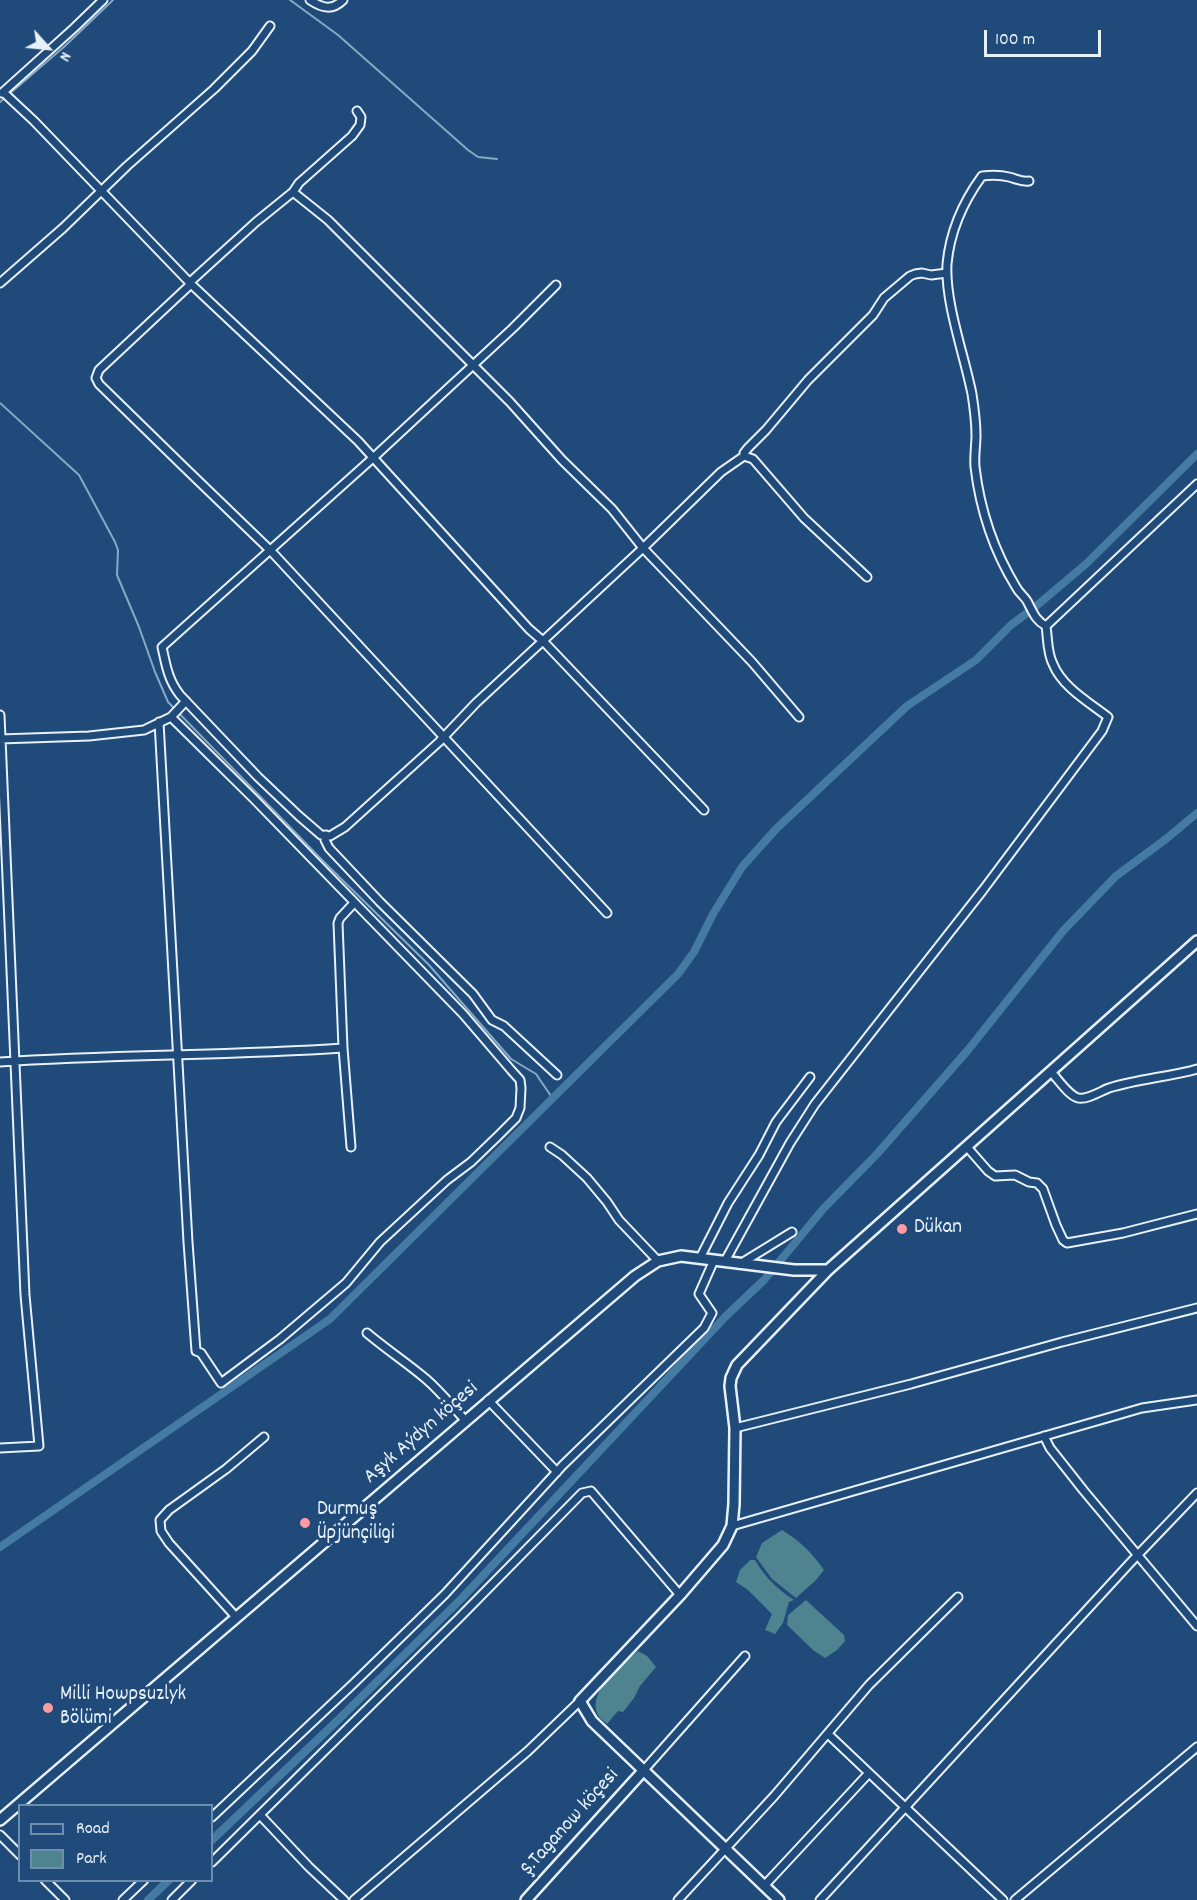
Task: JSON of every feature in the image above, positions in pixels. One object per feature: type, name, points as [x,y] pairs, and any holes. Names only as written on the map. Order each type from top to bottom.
[{"type":"main road","points":[[779,1900],[592,1721],[580,1701],[680,1595],[723,1545],[732,1526],[735,1428],[730,1386],[737,1365],[828,1270],[1197,941]]},
{"type":"main road","name":"Aşyk Aýdyn köçesi","points":[[19,1804],[635,1276],[658,1261],[681,1257],[794,1270],[828,1270]]},
{"type":"main road","name":"Ş.Taganow köçesi","points":[[525,1900],[643,1771]]},
{"type":"main road","name":"Aşyk Aýdyn köçesi","points":[[0,1820],[18,1805]]},
{"type":"street","points":[[103,0],[2,93],[190,283],[374,457],[513,611],[704,810]]},
{"type":"street","points":[[310,0],[328,8],[333,8],[343,0]]},
{"type":"street","points":[[0,283],[214,89],[252,51],[270,26]]},
{"type":"street","points":[[357,111],[361,117],[360,125],[352,136],[299,183],[293,192],[256,222],[190,283],[102,367],[96,374],[96,378],[99,384],[184,468],[272,550],[607,913]]},
{"type":"street","points":[[1029,181],[1020,182],[1008,177],[982,176],[961,211],[955,226],[944,273],[973,397],[976,436],[975,465],[986,521],[1017,590],[1027,600],[1038,622],[1046,626]]},
{"type":"street","points":[[293,192],[328,220],[510,402],[562,460],[612,508],[643,548],[752,662],[799,717]]},
{"type":"street","points":[[556,285],[374,457],[162,647],[167,672],[184,703],[274,793],[321,835],[330,836],[345,828],[445,736],[476,703],[721,472],[744,456],[748,448],[808,380],[873,315],[884,298],[910,276],[922,273],[931,275],[944,273]]},
{"type":"street","points":[[744,456],[753,459],[804,518],[867,577]]},
{"type":"street","points":[[1046,626],[1197,484]]},
{"type":"street","points":[[725,1261],[790,1143],[815,1104],[983,890],[1102,731],[1108,717],[1066,684],[1052,663],[1046,626]]},
{"type":"street","points":[[1,739],[89,736],[144,730],[172,716],[184,703]]},
{"type":"street","points":[[0,715],[25,1295],[39,1446],[0,1448]]},
{"type":"street","points":[[159,722],[196,1350],[201,1353],[221,1383],[280,1339],[346,1283],[380,1242],[498,1136],[516,1118],[520,1108],[521,1088],[512,1070],[463,1014],[172,716]]},
{"type":"street","points":[[326,835],[325,840],[329,848],[473,994],[492,1020],[504,1026],[557,1075]]},
{"type":"street","points":[[351,1147],[343,1048],[338,922],[354,903]]},
{"type":"street","points":[[0,1062],[343,1048]]},
{"type":"street","points":[[1051,1072],[1068,1091],[1079,1098],[1085,1098],[1138,1080],[1197,1070]]},
{"type":"street","points":[[700,1258],[728,1203],[759,1155],[776,1122],[810,1077]]},
{"type":"street","points":[[550,1147],[587,1178],[619,1220],[658,1261]]},
{"type":"street","points":[[968,1147],[995,1176],[1015,1175],[1037,1183],[1043,1189],[1063,1240],[1068,1243],[1123,1233],[1197,1214]]},
{"type":"street","points":[[744,1265],[774,1241],[792,1232]]},
{"type":"street","points":[[213,1816],[445,1594],[557,1472],[704,1328],[712,1312],[699,1294],[714,1260]]},
{"type":"street","points":[[735,1428],[1197,1308]]},
{"type":"street","points":[[367,1333],[389,1353],[413,1368],[429,1382],[465,1420]]},
{"type":"street","points":[[488,1400],[557,1472]]},
{"type":"street","points":[[732,1526],[1142,1408],[1197,1400]]},
{"type":"street","points":[[1044,1436],[1050,1448],[1197,1626]]},
{"type":"street","points":[[236,1617],[169,1543],[161,1531],[160,1520],[169,1510],[211,1480],[264,1437]]},
{"type":"street","points":[[213,1861],[582,1493],[591,1491],[680,1595]]},
{"type":"street","points":[[820,1900],[1197,1493]]},
{"type":"street","points":[[678,1900],[828,1734],[869,1685],[958,1597]]},
{"type":"street","points":[[643,1771],[745,1656]]},
{"type":"street","points":[[354,1900],[528,1751],[580,1701]]},
{"type":"street","points":[[828,1734],[1003,1900]]},
{"type":"street","points":[[1015,1900],[1197,1747]]},
{"type":"street","points":[[764,1886],[869,1773]]},
{"type":"street","points":[[260,1815],[344,1900]]},
{"type":"street","points":[[0,1835],[18,1853]]},
{"type":"street","points":[[46,1882],[65,1900]]},
{"type":"street","points":[[123,1900],[143,1882]]},
{"type":"street","points":[[172,1900],[191,1882]]},
{"type":"green space","points":[[782,1530],[805,1548],[824,1570],[796,1598],[772,1579],[756,1557],[762,1543]]},
{"type":"green space","points":[[750,1560],[755,1560],[772,1582],[794,1600],[789,1602],[783,1623],[775,1634],[765,1630],[772,1614],[748,1590],[736,1582],[740,1570]]},
{"type":"green space","points":[[806,1600],[844,1635],[845,1641],[825,1658],[813,1650],[787,1625],[788,1615]]},
{"type":"green space","points":[[638,1651],[647,1656],[656,1667],[623,1712],[618,1711],[607,1724],[597,1713],[598,1695],[608,1678]]},
{"type":"waterway","points":[[0,102],[65,46],[113,0]]},
{"type":"waterway","points":[[290,0],[338,35],[468,150],[478,157],[497,159]]},
{"type":"waterway","points":[[0,403],[79,475],[115,542],[118,550],[117,575],[168,702],[325,863],[429,965],[511,1059],[536,1074],[553,1099]]},
{"type":"waterway","points":[[0,1547],[330,1319],[678,974],[694,952],[713,914],[742,867],[776,829],[907,706],[976,660],[1011,625],[1086,564],[1197,454]]},
{"type":"waterway","points":[[213,1839],[461,1599],[726,1316],[764,1280],[824,1208],[877,1154],[968,1050],[1063,931],[1116,876],[1197,813]]},
{"type":"waterway","points":[[148,1900],[167,1882]]},
{"type":"place","name":"Dükan","points":[[902,1229]]},
{"type":"place","name":"Durmuş Üpjünçiligi","points":[[305,1523]]},
{"type":"place","name":"Milli Howpsuzlyk Bölümi","points":[[48,1708]]}]
